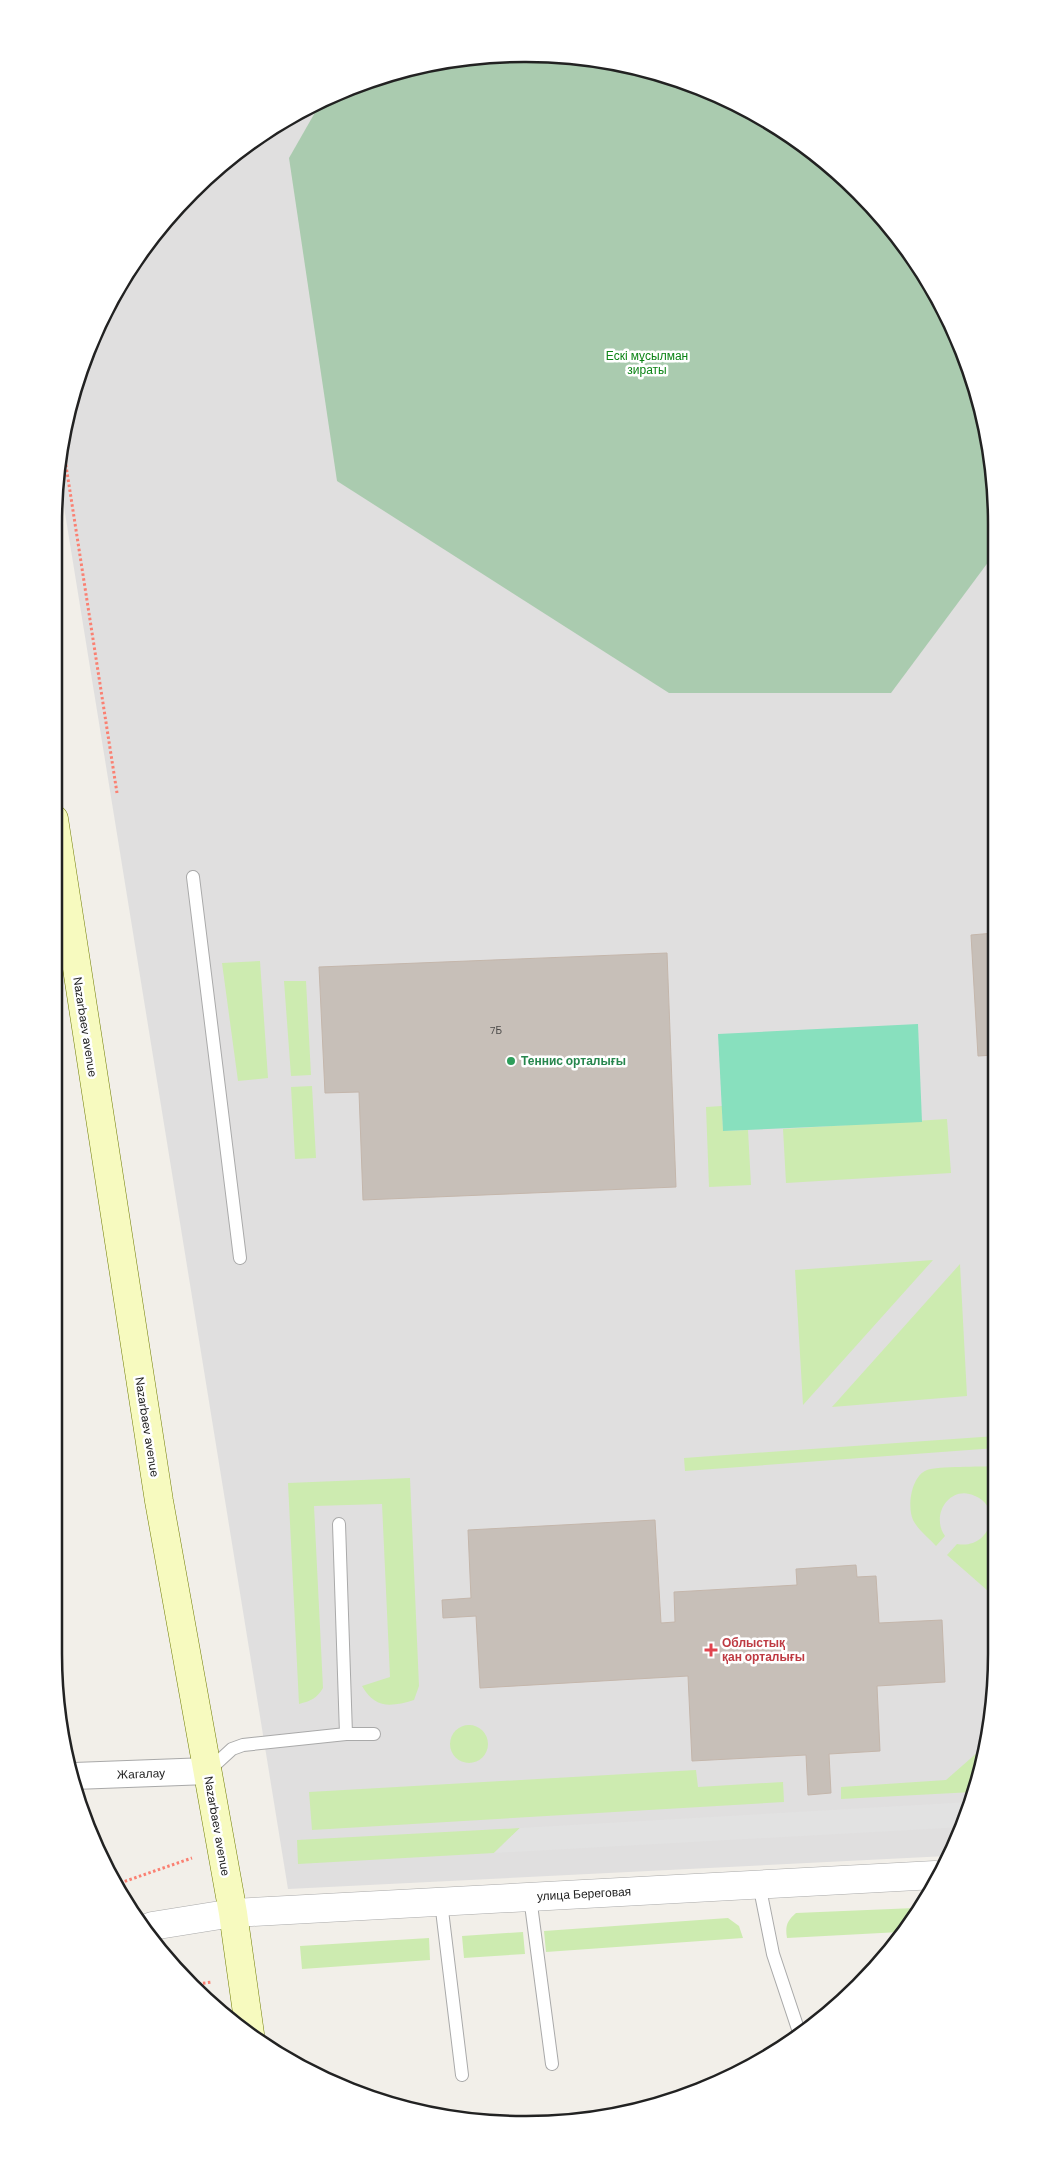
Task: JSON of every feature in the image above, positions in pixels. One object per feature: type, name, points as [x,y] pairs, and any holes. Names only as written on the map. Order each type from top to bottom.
[{"type":"main road","name":"Nazarbaev avenue","points":[[62,910],[159,1501],[233,1913],[249,2025]]},
{"type":"street","name":"Жагалау","points":[[79,1776],[208,1771]]},
{"type":"street","name":"улица Береговая","points":[[151,1926],[233,1913],[931,1876]]},
{"type":"lane","points":[[193,877],[240,1258]]},
{"type":"lane","points":[[338,1524],[346,1734]]},
{"type":"lane","points":[[208,1771],[232,1749],[242,1745],[346,1734],[374,1734]]},
{"type":"lane","points":[[759,1884],[773,1954],[798,2028]]},
{"type":"lane","points":[[530,1897],[552,2064]]},
{"type":"lane","points":[[441,1902],[462,2075]]},
{"type":"path","points":[[66,465],[117,793]]},
{"type":"path","points":[[122,1882],[221,1848]]},
{"type":"shaded area","points":[[525,62],[585,66],[615,71],[674,87],[730,110],[782,140],[807,158],[852,198],[892,243],[910,268],[940,320],[963,376],[979,435],[987,495],[988,525],[988,1654],[984,1714],[979,1744],[963,1803],[941,1856],[288,1889],[63,500],[71,435],[87,376],[98,348],[110,320],[140,268],[177,220],[198,198],[220,177],[268,140],[320,110],[348,98],[405,78],[435,71],[495,63]]},
{"type":"shaded area","points":[[963,1802],[953,1828],[494,1853],[520,1828]]},
{"type":"green space","name":"Ескі мұсылман зираты","points":[[495,63],[555,63],[585,66],[645,78],[702,98],[756,124],[807,158],[830,177],[873,220],[910,268],[940,320],[963,376],[979,435],[987,495],[988,562],[891,693],[669,693],[337,481],[289,158],[315,113],[320,110],[376,87],[405,78],[465,66]]},
{"type":"green space","points":[[260,961],[268,1078],[238,1081],[222,963]]},
{"type":"green space","points":[[284,981],[306,981],[311,1075],[291,1076]]},
{"type":"green space","points":[[918,1024],[922,1122],[723,1131],[718,1034]]},
{"type":"green space","points":[[312,1086],[316,1158],[295,1159],[291,1087]]},
{"type":"green space","points":[[722,1106],[723,1131],[748,1130],[751,1185],[709,1187],[706,1107]]},
{"type":"green space","points":[[947,1119],[951,1173],[786,1183],[783,1129]]},
{"type":"green space","points":[[933,1260],[803,1405],[795,1270]]},
{"type":"green space","points":[[960,1264],[967,1396],[832,1407]]},
{"type":"green space","points":[[988,1437],[988,1449],[685,1471],[684,1458]]},
{"type":"green space","points":[[988,1466],[988,1508],[984,1502],[975,1496],[966,1493],[958,1494],[951,1498],[941,1511],[941,1528],[945,1536],[936,1546],[913,1520],[910,1508],[912,1492],[917,1479],[922,1473],[927,1470],[950,1467]]},
{"type":"green space","points":[[410,1478],[419,1686],[414,1700],[391,1705],[384,1704],[372,1699],[362,1686],[390,1677],[382,1504],[314,1506],[323,1688],[313,1699],[299,1704],[288,1483]]},
{"type":"green space","points":[[988,1529],[988,1591],[947,1555],[957,1544],[968,1544],[977,1541]]},
{"type":"green space","points":[[469,1725],[483,1730],[488,1744],[483,1758],[469,1763],[455,1758],[450,1744],[455,1730]]},
{"type":"green space","points":[[977,1753],[966,1792],[841,1799],[841,1787],[946,1780]]},
{"type":"green space","points":[[696,1770],[698,1787],[783,1782],[784,1802],[312,1830],[309,1792]]},
{"type":"green space","points":[[520,1828],[494,1853],[298,1864],[297,1840]]},
{"type":"green space","points":[[912,1908],[895,1932],[787,1938],[787,1924],[796,1913]]},
{"type":"green space","points":[[728,1918],[739,1926],[743,1938],[546,1952],[544,1931]]},
{"type":"green space","points":[[523,1932],[525,1954],[464,1958],[462,1936]]},
{"type":"green space","points":[[429,1938],[430,1960],[302,1969],[300,1946]]},
{"type":"building","points":[[988,934],[988,1055],[978,1056],[971,935]]},
{"type":"building","points":[[667,953],[676,1187],[363,1200],[359,1092],[325,1093],[319,967]]},
{"type":"building","name":"Облыстық қан орталығы","points":[[655,1520],[661,1623],[675,1622],[674,1592],[797,1585],[796,1569],[856,1565],[857,1577],[876,1576],[879,1623],[942,1620],[945,1682],[877,1686],[880,1751],[829,1754],[831,1793],[808,1795],[806,1755],[692,1761],[688,1676],[480,1688],[476,1616],[443,1618],[442,1600],[471,1598],[468,1530]]},
{"type":"place","name":"Теннис орталығы","points":[[511,1061]]},
{"type":"place","name":"Облыстық қан орталығы","points":[[711,1650]]}]
